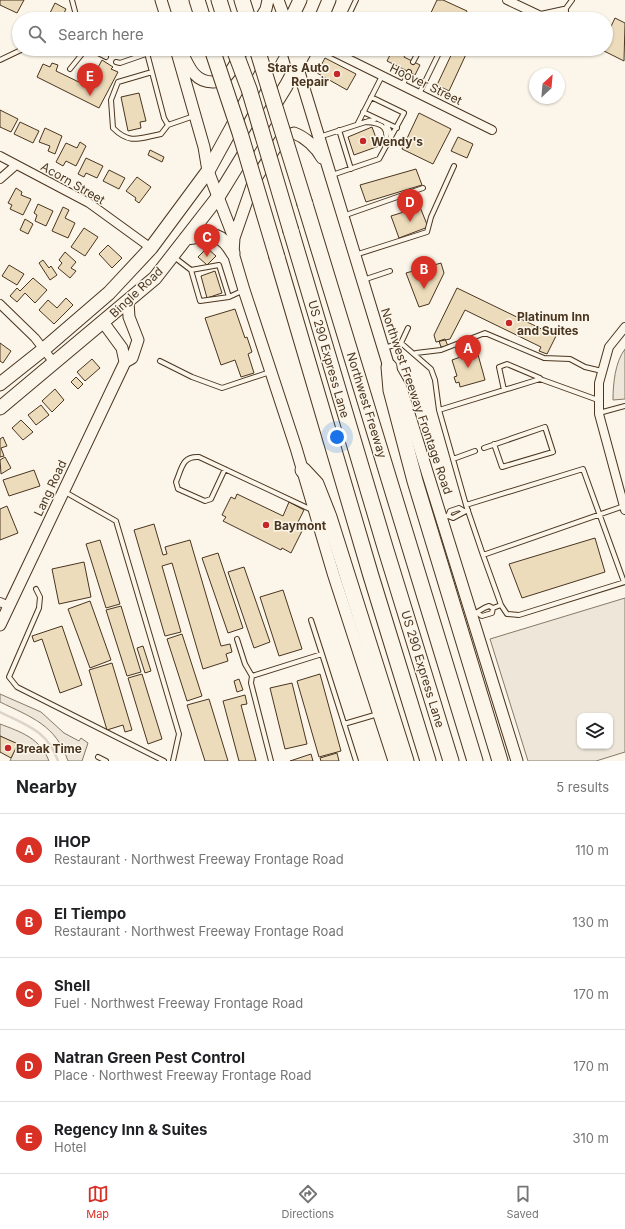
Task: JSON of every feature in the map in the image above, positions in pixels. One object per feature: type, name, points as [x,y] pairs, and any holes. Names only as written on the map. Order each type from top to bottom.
[{"type":"highway","points":[[197,0],[200,12]]},
{"type":"highway","points":[[219,0],[223,12]]},
{"type":"highway","points":[[242,0],[246,12]]},
{"type":"highway","points":[[214,56],[240,133],[371,576],[428,761]]},
{"type":"highway","name":"US 290 Express Lane","points":[[237,56],[249,89],[380,532],[451,761]]},
{"type":"highway","name":"Northwest Freeway","points":[[260,56],[476,761]]},
{"type":"highway","points":[[389,367],[390,390],[415,481],[500,761]]},
{"type":"highway","points":[[302,470],[316,484],[329,517],[406,761]]},
{"type":"main road","points":[[161,0],[165,12]]},
{"type":"main road","points":[[264,12],[268,0]]},
{"type":"main road","points":[[278,0],[282,12]]},
{"type":"main road","points":[[294,12],[300,0]]},
{"type":"main road","points":[[324,12],[329,0]]},
{"type":"main road","points":[[178,56],[204,147],[208,171],[234,238]]},
{"type":"main road","points":[[184,56],[193,74],[200,80],[208,82],[222,81],[227,77],[239,56]]},
{"type":"main road","name":"Bingle Road","points":[[0,384],[44,350],[109,293],[148,252],[208,171],[271,56]]},
{"type":"main road","name":"Northwest Freeway Frontage Road","points":[[294,56],[389,367],[401,388],[445,517],[517,761]]},
{"type":"main road","name":"Bingle Road","points":[[0,408],[55,364],[155,278],[218,198],[302,56]]},
{"type":"main road","points":[[329,172],[319,152],[301,136],[294,133],[281,139],[253,183],[234,238],[234,253],[244,290],[394,761]]},
{"type":"main road","points":[[186,238],[210,235],[216,236],[225,241],[234,253]]},
{"type":"main road","points":[[125,362],[122,348],[103,322],[105,312],[148,252]]},
{"type":"main road","name":"Lang Road","points":[[0,625],[4,604],[63,491],[125,362],[132,358],[138,344],[136,331],[129,317],[128,302]]},
{"type":"street","points":[[507,0],[532,12]]},
{"type":"street","points":[[559,12],[564,11]]},
{"type":"street","name":"Hoover Street","points":[[342,56],[492,130]]},
{"type":"street","name":"Acorn Street","points":[[0,156],[89,203],[148,252]]},
{"type":"street","points":[[0,179],[16,165]]},
{"type":"street","points":[[0,304],[35,338],[55,364]]},
{"type":"street","points":[[625,327],[609,347],[599,383],[599,414],[625,507]]},
{"type":"lane","points":[[72,0],[75,12]]},
{"type":"lane","points":[[350,12],[356,0]]},
{"type":"lane","points":[[564,11],[572,0]]},
{"type":"lane","points":[[0,60],[12,54]]},
{"type":"lane","points":[[70,69],[80,56]]},
{"type":"lane","points":[[116,62],[120,63],[139,56]]},
{"type":"lane","points":[[148,56],[164,118],[168,124]]},
{"type":"lane","points":[[413,62],[416,56]]},
{"type":"lane","points":[[419,94],[438,56]]},
{"type":"lane","points":[[152,72],[118,82],[111,100],[113,128],[130,140],[161,134],[168,124],[194,115]]},
{"type":"lane","points":[[402,86],[408,72]]},
{"type":"lane","points":[[360,123],[363,112],[382,76]]},
{"type":"lane","points":[[329,172],[351,169],[379,159],[384,152],[404,113],[371,97]]},
{"type":"lane","points":[[363,112],[396,128]]},
{"type":"lane","points":[[318,137],[375,119]]},
{"type":"lane","points":[[360,123],[375,123],[385,129],[386,140],[384,152]]},
{"type":"lane","points":[[386,123],[390,132],[390,140]]},
{"type":"lane","points":[[338,130],[351,169]]},
{"type":"lane","points":[[355,255],[427,232],[431,217],[454,166]]},
{"type":"lane","points":[[343,216],[423,188]]},
{"type":"lane","points":[[172,255],[191,270],[200,301],[229,297],[244,290]]},
{"type":"lane","points":[[191,270],[219,265],[229,297]]},
{"type":"lane","points":[[362,280],[390,271]]},
{"type":"lane","points":[[383,348],[401,342],[408,328]]},
{"type":"lane","points":[[416,353],[441,350],[486,333],[544,358],[570,359],[585,367],[602,371]]},
{"type":"lane","points":[[401,342],[416,353],[431,368],[435,380],[439,410],[466,505],[466,511],[501,605],[507,614],[519,615],[624,582],[583,469],[466,505]]},
{"type":"lane","points":[[160,361],[192,377],[222,388],[271,372]]},
{"type":"lane","points":[[504,390],[499,367],[507,364],[599,400]]},
{"type":"lane","points":[[439,410],[540,378]]},
{"type":"lane","points":[[599,414],[625,406]]},
{"type":"lane","points":[[484,448],[494,444],[545,426],[553,452],[502,467],[494,444]]},
{"type":"lane","points":[[453,459],[475,451]]},
{"type":"lane","points":[[225,469],[211,499],[205,501],[178,489],[176,482],[186,459],[190,457],[199,457],[225,469],[314,511]]},
{"type":"lane","points":[[63,491],[116,521],[179,734],[173,761]]},
{"type":"lane","points":[[483,554],[625,507]]},
{"type":"lane","points":[[445,517],[450,511],[459,508],[466,511]]},
{"type":"lane","points":[[445,517],[454,518],[466,511]]},
{"type":"lane","points":[[36,589],[40,597],[39,608],[9,677],[17,687],[164,761]]},
{"type":"lane","points":[[474,614],[481,608],[489,606],[493,608],[501,605]]},
{"type":"lane","points":[[474,614],[482,616],[492,613],[493,608]]},
{"type":"lane","points":[[311,620],[356,761]]},
{"type":"lane","points":[[237,639],[245,664],[252,676],[250,683],[271,761]]},
{"type":"lane","points":[[252,676],[322,654]]},
{"type":"lane","points":[[344,724],[379,714]]},
{"type":"lane","points":[[98,757],[106,761]]},
{"type":"shaded area","points":[[625,349],[625,399],[613,400],[614,380],[617,367]]},
{"type":"shaded area","points":[[625,598],[625,752],[596,761],[528,761],[490,639]]},
{"type":"shaded area","points":[[0,694],[41,712],[64,733],[79,741],[81,738],[88,743],[82,761],[68,761],[57,739],[49,730],[22,712],[0,702]]},
{"type":"shaded area","points":[[0,724],[22,733],[35,741],[45,753],[49,761],[10,761],[17,744],[0,736]]},
{"type":"building","points":[[0,0],[24,0],[18,12],[0,5]]},
{"type":"building","points":[[437,0],[443,0],[467,11],[466,12],[431,12]]},
{"type":"building","points":[[55,3],[66,9],[64,12],[50,12]]},
{"type":"building","points":[[615,18],[625,23],[624,61],[613,56],[613,22]]},
{"type":"building","points":[[390,56],[404,56],[420,65],[415,75],[387,61]]},
{"type":"building","points":[[451,56],[465,56],[449,91],[437,85]]},
{"type":"building","name":"Stars Auto Repair","points":[[325,58],[356,74],[347,90],[317,73]]},
{"type":"building","points":[[102,60],[113,67],[111,69],[118,72],[99,108],[37,77],[43,64],[50,67],[52,63],[58,65],[56,71],[83,84],[86,77],[92,79]]},
{"type":"building","points":[[139,93],[146,121],[140,122],[141,128],[128,131],[121,97]]},
{"type":"building","points":[[0,110],[18,119],[11,132],[0,127]]},
{"type":"building","points":[[419,113],[451,129],[433,164],[402,149]]},
{"type":"building","points":[[20,122],[39,131],[33,143],[14,134]]},
{"type":"building","name":"Wendy's","points":[[372,127],[379,146],[354,155],[348,137]]},
{"type":"building","points":[[45,128],[62,136],[55,154],[48,151],[50,146],[39,142]]},
{"type":"building","points":[[458,137],[473,144],[467,158],[451,151]]},
{"type":"building","points":[[80,142],[86,146],[76,166],[66,161],[63,166],[56,162],[66,143],[77,148]]},
{"type":"building","points":[[150,150],[164,157],[162,162],[148,155]]},
{"type":"building","points":[[86,158],[103,166],[97,178],[86,173],[84,177],[78,174]]},
{"type":"building","points":[[416,169],[422,185],[366,202],[360,185]]},
{"type":"building","points":[[109,170],[125,178],[119,189],[103,181]]},
{"type":"building","points":[[137,177],[151,187],[139,203],[135,200],[136,198],[126,191]]},
{"type":"building","points":[[16,188],[22,192],[21,195],[31,199],[23,215],[10,209],[12,205],[8,203]]},
{"type":"building","points":[[38,204],[53,211],[46,226],[35,221],[37,215],[34,213]]},
{"type":"building","points":[[63,207],[69,210],[65,218],[75,223],[68,238],[52,231]]},
{"type":"building","points":[[420,207],[428,227],[399,238],[391,216]]},
{"type":"building","points":[[25,219],[33,224],[28,234],[20,230]]},
{"type":"building","points":[[84,228],[98,237],[85,256],[71,247]]},
{"type":"building","points":[[108,245],[122,258],[112,268],[99,254]]},
{"type":"building","points":[[207,248],[216,256],[207,265],[198,257]]},
{"type":"building","points":[[65,252],[76,262],[71,268],[76,271],[70,278],[58,268],[62,263],[59,260]]},
{"type":"building","points":[[43,260],[49,268],[51,266],[57,275],[50,280],[39,263]]},
{"type":"building","points":[[441,263],[444,273],[429,304],[419,307],[406,273]]},
{"type":"building","points":[[9,265],[24,274],[17,285],[2,276]]},
{"type":"building","points":[[215,271],[222,293],[207,298],[201,276]]},
{"type":"building","points":[[33,278],[47,290],[35,303],[25,293],[17,302],[10,296],[17,288],[20,291]]},
{"type":"building","name":"Platinum Inn and Suites","points":[[457,288],[556,336],[547,354],[539,351],[541,347],[465,310],[450,339],[436,342],[434,335]]},
{"type":"building","points":[[66,298],[73,305],[54,324],[39,310],[48,300],[57,308]]},
{"type":"building","points":[[235,309],[245,338],[247,337],[252,352],[248,354],[254,373],[241,377],[235,360],[221,365],[205,318]]},
{"type":"building","points":[[445,339],[448,346],[441,347],[439,341]]},
{"type":"building","points":[[0,343],[11,351],[3,363],[0,361]]},
{"type":"building","points":[[477,351],[485,380],[460,387],[459,382],[456,383],[454,377],[457,376],[452,360]]},
{"type":"building","points":[[92,359],[100,368],[85,381],[77,372]]},
{"type":"building","points":[[76,377],[83,384],[78,389],[71,382]]},
{"type":"building","points":[[55,389],[64,400],[52,412],[42,401]]},
{"type":"building","points":[[41,405],[49,415],[36,425],[28,415]]},
{"type":"building","points":[[21,420],[33,432],[23,440],[12,428]]},
{"type":"building","points":[[3,437],[7,446],[1,448],[4,456],[0,457],[0,439]]},
{"type":"building","points":[[5,457],[11,468],[1,474],[0,460]]},
{"type":"building","points":[[34,470],[40,486],[9,496],[3,480]]},
{"type":"building","name":"Baymont","points":[[237,494],[283,516],[289,502],[304,510],[297,524],[304,527],[291,553],[282,548],[281,550],[223,521],[226,517],[222,515],[231,497],[235,499]]},
{"type":"building","points":[[7,506],[18,533],[0,540],[0,509]]},
{"type":"building","points":[[154,524],[163,555],[167,554],[165,547],[190,540],[221,646],[230,644],[232,652],[226,654],[228,661],[203,669],[172,563],[162,566],[181,632],[165,636],[134,530]]},
{"type":"building","points":[[595,538],[605,572],[522,598],[509,564]]},
{"type":"building","points":[[100,540],[120,604],[106,608],[86,544]]},
{"type":"building","points":[[218,553],[243,628],[228,633],[202,558]]},
{"type":"building","points":[[84,562],[91,597],[59,604],[52,569]]},
{"type":"building","points":[[244,567],[270,642],[254,648],[228,572]]},
{"type":"building","points":[[283,590],[302,649],[279,656],[260,597]]},
{"type":"building","points":[[90,601],[111,660],[90,668],[68,609]]},
{"type":"building","points":[[121,606],[141,672],[127,676],[106,610]]},
{"type":"building","points":[[62,626],[82,685],[60,693],[42,639],[34,642],[32,636]]},
{"type":"building","points":[[182,634],[202,696],[187,701],[167,639]]},
{"type":"building","points":[[143,646],[151,671],[145,673],[137,648]]},
{"type":"building","points":[[112,663],[132,730],[125,732],[123,725],[107,730],[89,670]]},
{"type":"building","points":[[142,674],[162,739],[148,744],[128,678]]},
{"type":"building","points":[[320,674],[341,751],[319,757],[297,681]]},
{"type":"building","points":[[239,679],[243,690],[237,692],[234,681]]},
{"type":"building","points":[[292,683],[307,744],[285,749],[270,688]]},
{"type":"building","points":[[245,695],[247,704],[241,705],[256,761],[239,761],[223,701]]},
{"type":"building","points":[[209,699],[228,761],[205,761],[187,705]]},
{"type":"building","name":"Break Time","points":[[0,736],[18,744],[11,758],[0,752]]},
{"type":"building","points":[[337,753],[339,761],[321,761],[320,758]]},
{"type":"building","points":[[311,754],[313,761],[290,761]]},
{"type":"waterway","points":[[0,712],[35,730],[54,751],[58,761]]},
{"type":"place","name":"Stars Auto Repair","points":[[337,74]]},
{"type":"place","name":"Regency Inn & Suites","points":[[90,96]]},
{"type":"place","name":"Wendy's","points":[[363,141]]},
{"type":"place","name":"Natran Green Pest Control","points":[[410,222]]},
{"type":"place","name":"Shell","points":[[207,257]]},
{"type":"place","name":"El Tiempo","points":[[424,289]]},
{"type":"place","name":"Platinum Inn and Suites","points":[[509,323]]},
{"type":"place","name":"IHOP","points":[[468,368]]},
{"type":"place","name":"Baymont","points":[[266,525]]},
{"type":"place","name":"Break Time","points":[[8,748]]}]
